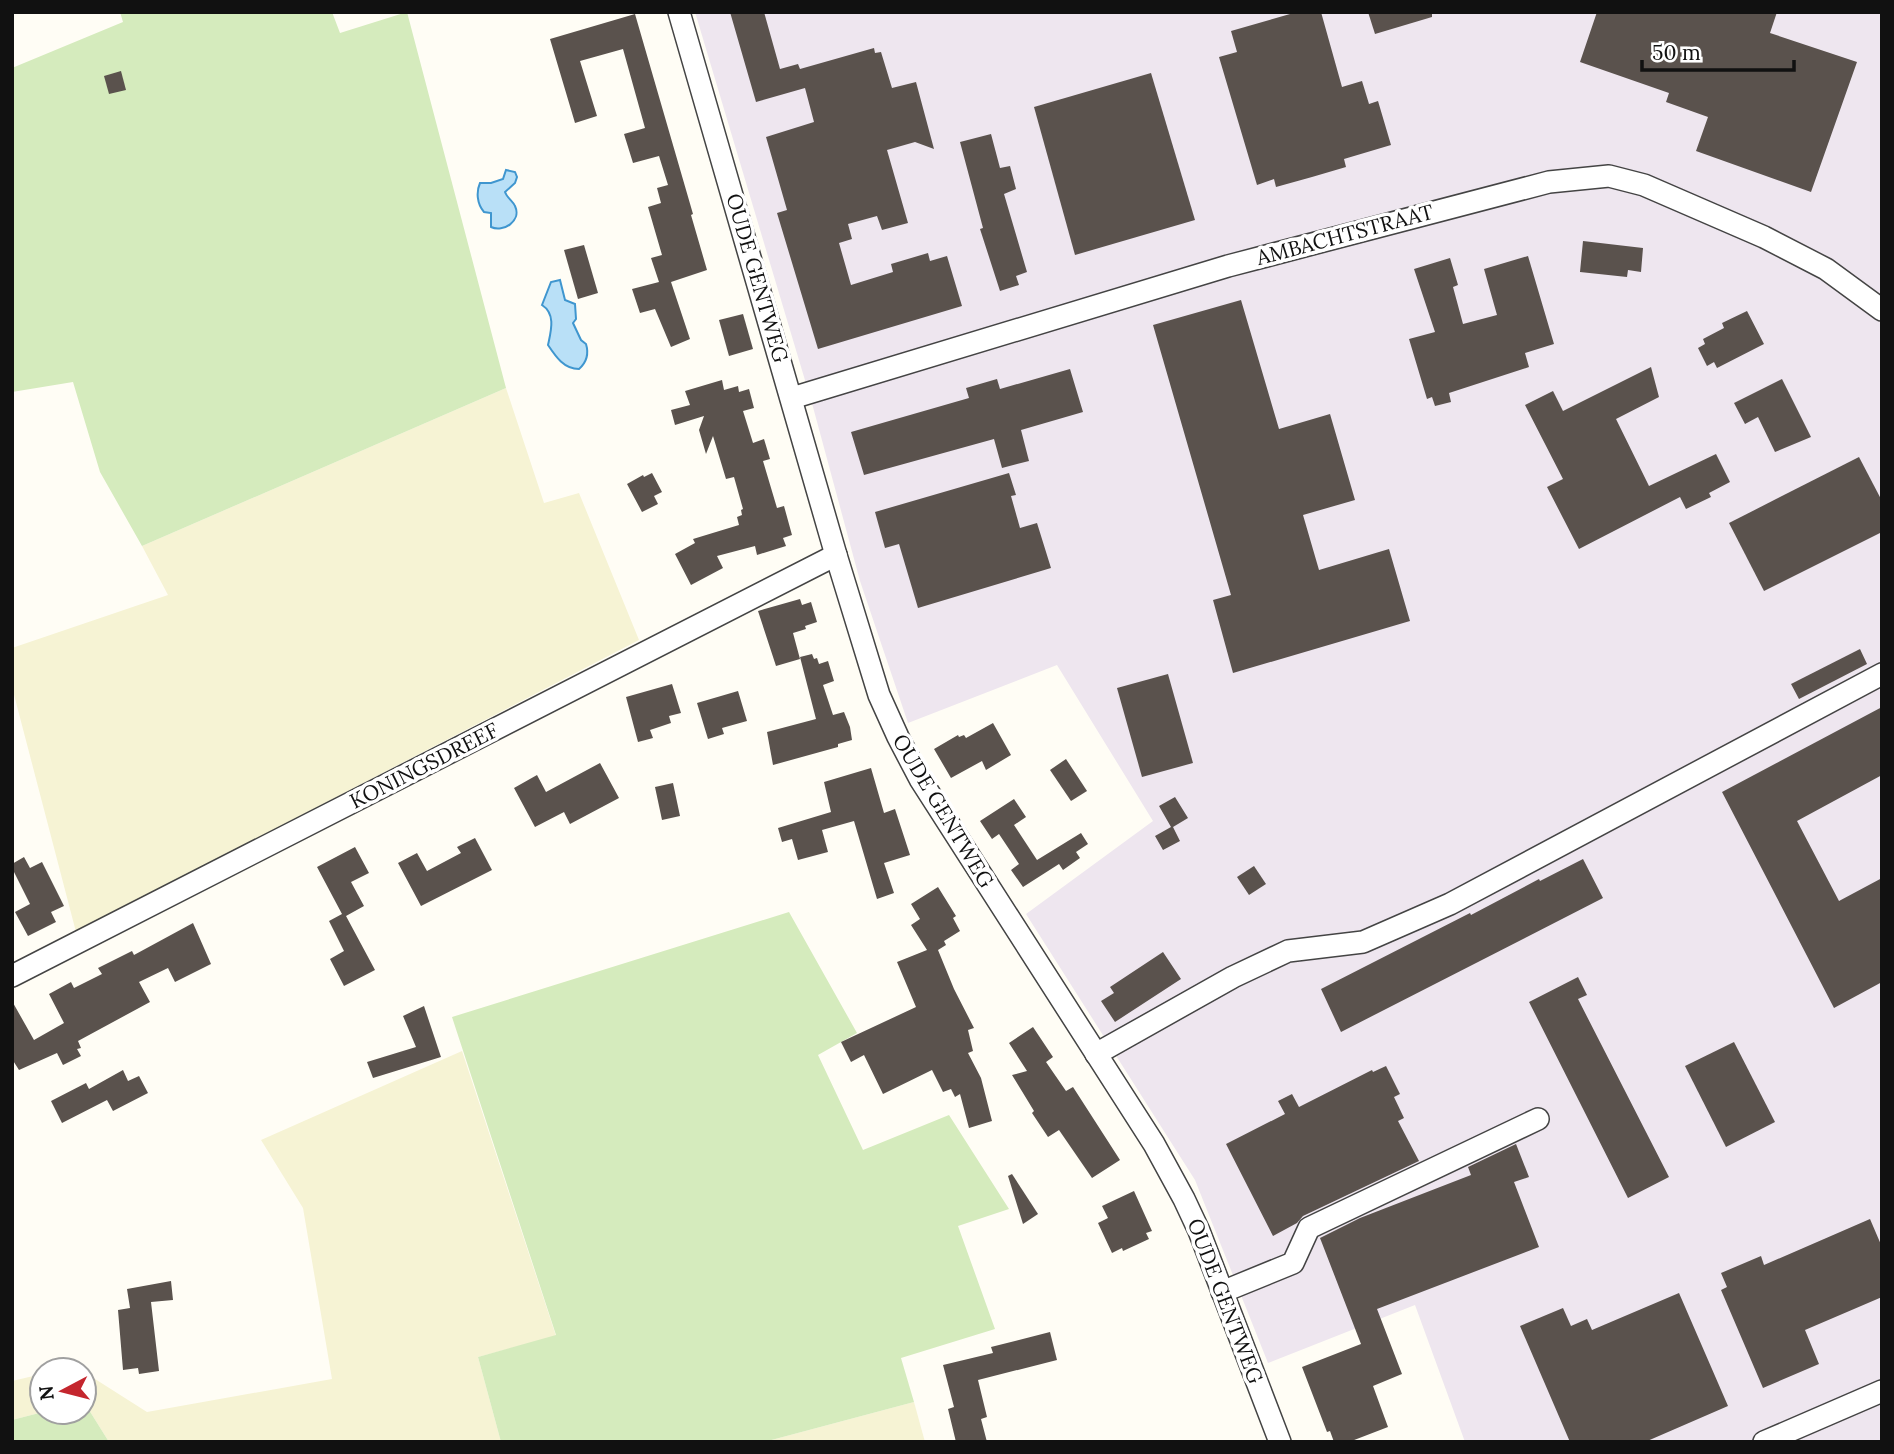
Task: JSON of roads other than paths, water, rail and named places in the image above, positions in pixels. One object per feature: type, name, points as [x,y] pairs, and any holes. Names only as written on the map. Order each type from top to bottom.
[{"type":"street","name":"OUDE GENTWEG","points":[[679,12],[836,555],[880,695],[898,737],[939,811],[1174,1180],[1199,1231],[1280,1442]]},
{"type":"street","name":"AMBACHTSTRAAT","points":[[792,398],[1228,265],[1549,182],[1609,176],[1644,185],[1764,237],[1826,269],[1882,310]]},
{"type":"street","name":"KONINGSDREEF","points":[[12,976],[836,555]]},
{"type":"street","points":[[1096,1054],[1233,977],[1288,951],[1363,942],[1451,904],[1882,674]]},
{"type":"street","points":[[1222,1292],[1293,1264],[1309,1228],[1538,1119]]},
{"type":"street","points":[[1764,1442],[1882,1391]]},
{"type":"water","points":[[506,170],[515,172],[517,177],[515,183],[505,192],[515,206],[516,216],[506,227],[491,227],[491,213],[484,212],[480,205],[478,190],[480,183],[503,179]]},
{"type":"water","points":[[560,280],[565,300],[575,304],[576,319],[573,323],[587,348],[586,361],[579,369],[565,365],[548,345],[551,318],[542,305],[551,282]]}]
